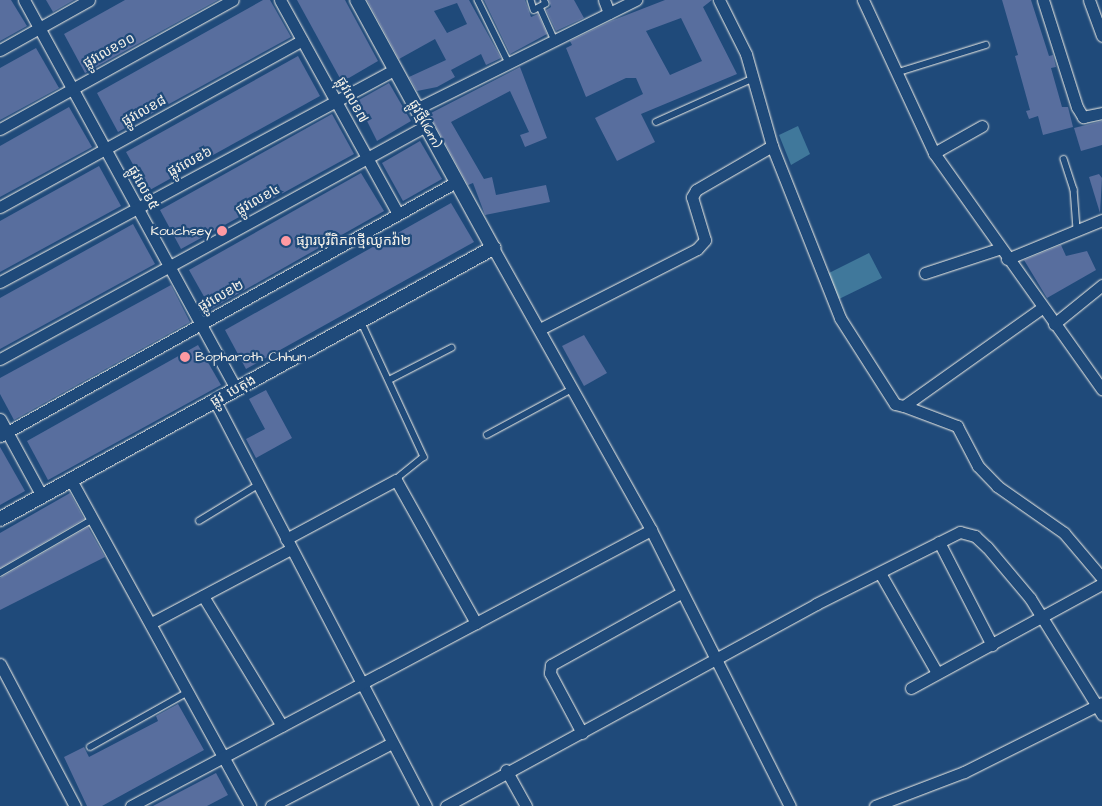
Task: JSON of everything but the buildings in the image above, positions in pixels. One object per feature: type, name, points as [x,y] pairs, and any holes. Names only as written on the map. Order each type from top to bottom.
[{"type":"street","name":"ផ្លូវលេខ៥","points":[[24,0],[236,389]]},
{"type":"street","points":[[0,50],[89,0]]},
{"type":"street","name":"ផ្លូវលេខ១០","points":[[0,129],[233,0]]},
{"type":"street","name":"ផ្លុវលេខ៧","points":[[280,0],[398,214]]},
{"type":"street","name":"ផ្លូវថ្មី(16m)","points":[[358,0],[493,248]]},
{"type":"street","points":[[604,0],[609,13]]},
{"type":"street","points":[[416,109],[636,0]]},
{"type":"street","points":[[719,0],[754,78],[772,146],[840,318],[896,404],[957,426],[978,466],[997,486],[1064,532],[1102,578]]},
{"type":"street","points":[[863,0],[934,153],[998,249],[1102,389]]},
{"type":"street","points":[[1043,0],[1077,107],[1083,117],[1102,113]]},
{"type":"street","points":[[1089,0],[1102,36]]},
{"type":"street","name":"ផ្លូវលេខ៨","points":[[0,207],[302,40]]},
{"type":"street","name":"ផ្លូវលេខ៦","points":[[0,282],[395,69]]},
{"type":"street","name":"ផ្លូវលេខ៤","points":[[0,358],[426,126]]},
{"type":"street","points":[[934,153],[982,126]]},
{"type":"street","points":[[540,329],[697,249],[705,240],[692,197],[696,190],[772,146]]},
{"type":"street","name":"ផ្លូវលេខ២","points":[[4,434],[456,182]]},
{"type":"street","points":[[1007,259],[1102,220]]},
{"type":"street","points":[[493,248],[651,530],[681,593],[790,806]]},
{"type":"street","name":"ផ្លូវ បេតុង","points":[[0,519],[493,248]]},
{"type":"street","points":[[925,273],[998,249]]},
{"type":"street","points":[[1054,324],[1102,285]]},
{"type":"street","points":[[904,406],[1042,308]]},
{"type":"street","points":[[215,401],[426,806]]},
{"type":"street","points":[[0,419],[4,434],[42,496]]},
{"type":"street","points":[[71,480],[153,622],[250,806]]},
{"type":"street","points":[[153,622],[203,596],[396,480],[476,623]]},
{"type":"street","points":[[130,806],[651,530]]},
{"type":"street","points":[[446,806],[506,770],[582,733],[939,542],[960,532],[975,536],[1045,618],[1100,707],[964,772],[875,806]]},
{"type":"street","points":[[939,542],[992,645]]},
{"type":"street","points":[[880,573],[937,672]]},
{"type":"street","points":[[911,688],[937,672],[1045,618],[1102,584]]},
{"type":"street","points":[[582,733],[550,673],[551,666],[681,593]]},
{"type":"street","points":[[203,596],[282,726]]},
{"type":"street","points":[[0,664],[75,806]]},
{"type":"street","points":[[271,806],[392,743]]},
{"type":"street","points":[[506,770],[526,806]]},
{"type":"lane","points":[[478,0],[509,63]]},
{"type":"lane","points":[[531,0],[534,10],[540,7],[544,0]]},
{"type":"lane","points":[[540,7],[555,40]]},
{"type":"lane","points":[[896,73],[986,45]]},
{"type":"lane","points":[[656,122],[754,78]]},
{"type":"lane","points":[[1064,159],[1076,202],[1077,229]]},
{"type":"lane","points":[[361,321],[391,379],[424,457],[396,480]]},
{"type":"lane","points":[[391,379],[451,348]]},
{"type":"lane","points":[[487,435],[572,389]]},
{"type":"lane","points":[[199,521],[258,485]]},
{"type":"lane","points":[[0,573],[94,519]]},
{"type":"lane","points":[[90,747],[190,691]]},
{"type":"water","points":[[798,126],[810,154],[791,165],[779,135]]},
{"type":"water","points":[[869,253],[882,278],[839,299],[827,274]]},
{"type":"place","name":"Kouchsey","points":[[222,231]]},
{"type":"place","name":"ផ្សារបុរីពិភពថ្មីឈូកវ៉ា២","points":[[286,241]]},
{"type":"place","name":"Bopharoth Chhun","points":[[185,357]]}]
